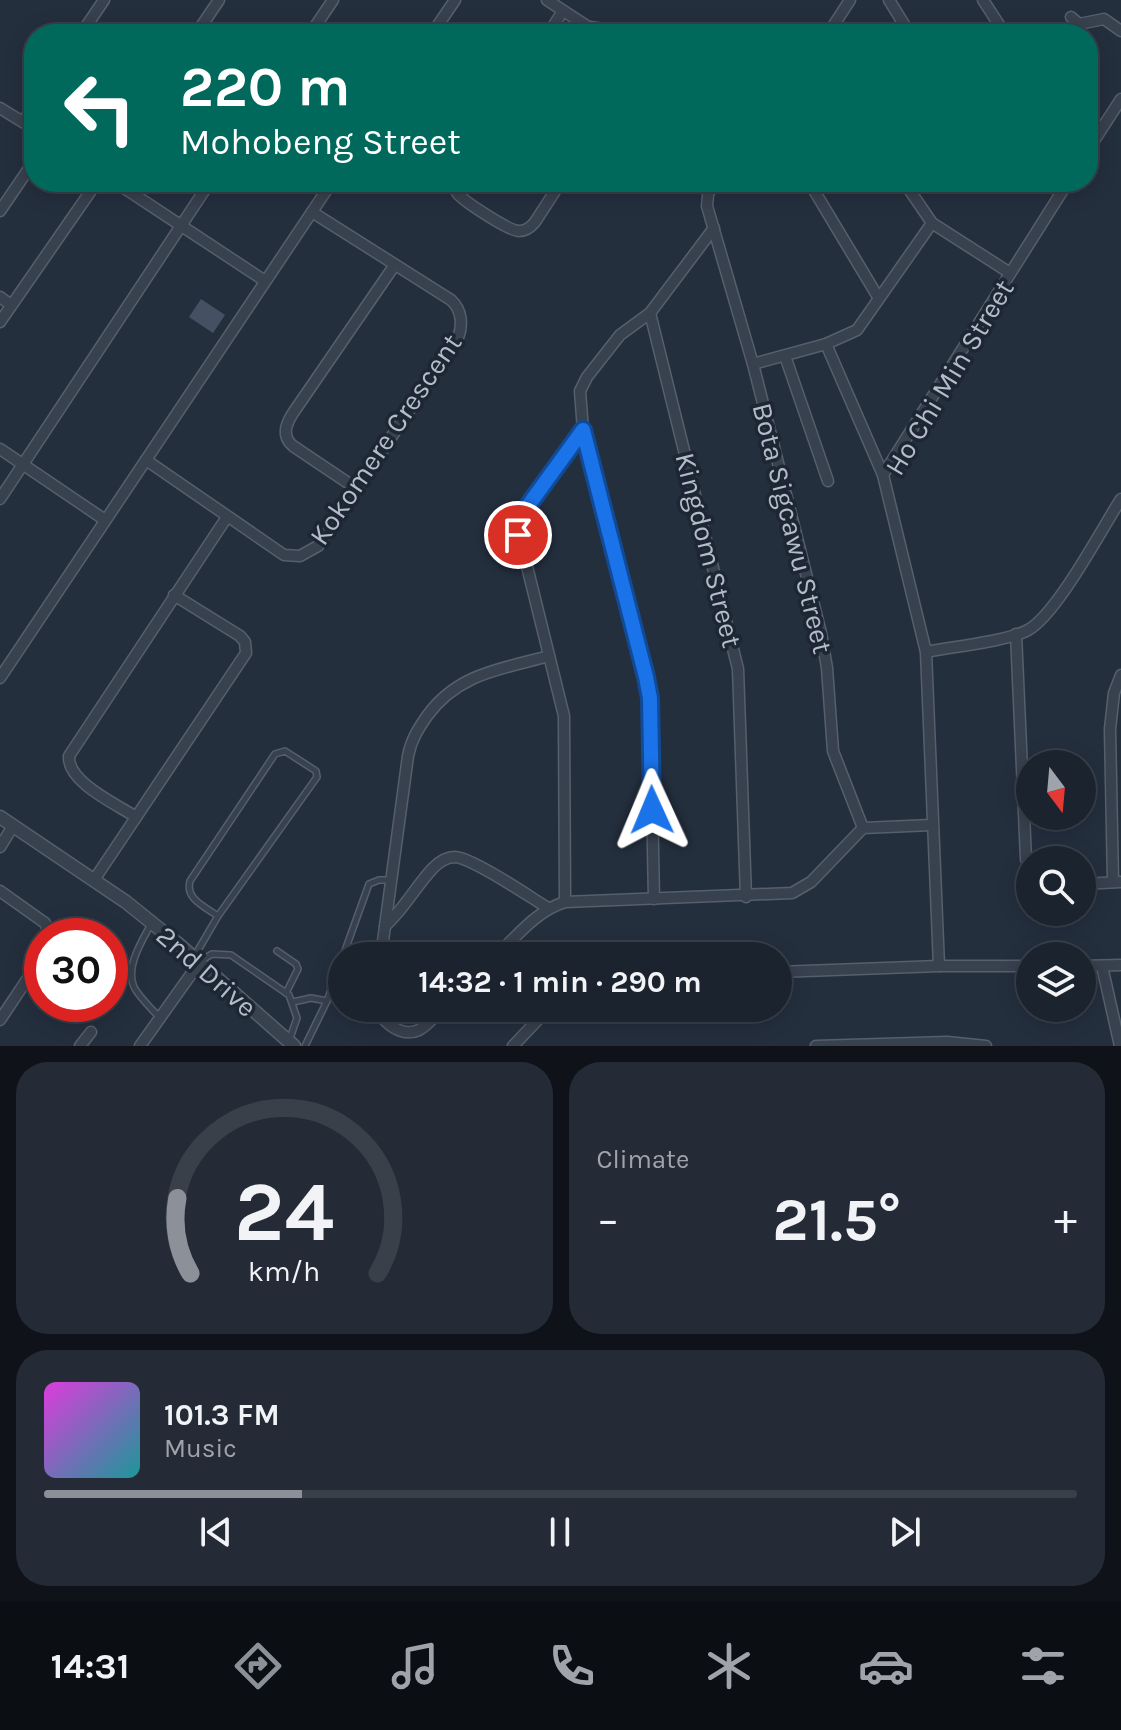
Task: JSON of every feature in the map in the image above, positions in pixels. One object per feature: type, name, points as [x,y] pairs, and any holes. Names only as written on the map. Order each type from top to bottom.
[{"type":"street","points":[[88,24],[104,0]]},
{"type":"street","points":[[203,24],[219,0]]},
{"type":"street","points":[[317,24],[333,0]]},
{"type":"street","points":[[439,24],[455,0]]},
{"type":"street","points":[[547,0],[583,24]]},
{"type":"street","points":[[834,24],[850,0]]},
{"type":"street","points":[[889,0],[904,24]]},
{"type":"street","points":[[983,0],[999,24]]},
{"type":"street","points":[[555,24],[563,11]]},
{"type":"street","points":[[1071,17],[1079,24],[1104,19],[1121,31]]},
{"type":"street","points":[[1098,134],[1121,99]]},
{"type":"street","points":[[0,108],[23,122]]},
{"type":"street","points":[[0,211],[24,176]]},
{"type":"street","points":[[0,322],[90,192]]},
{"type":"street","points":[[130,192],[265,281]]},
{"type":"street","points":[[0,499],[203,192]]},
{"type":"street","points":[[0,678],[325,192]]},
{"type":"street","points":[[457,192],[509,228],[520,231],[535,222],[554,192]]},
{"type":"street","name":"Bota Sigcawu Street","points":[[709,192],[707,206],[753,364],[821,633],[827,668],[833,751],[863,828]]},
{"type":"street","points":[[815,192],[878,297]]},
{"type":"street","points":[[911,192],[932,223],[1010,273]]},
{"type":"street","name":"Ho Chi Min Street","points":[[939,966],[926,652],[883,475],[1062,192]]},
{"type":"street","name":"Kokomere Crescent","points":[[146,460],[284,555],[300,556],[318,546],[357,489],[461,331],[461,319],[455,304],[312,212]]},
{"type":"street","points":[[753,364],[826,344],[857,330],[932,223]]},
{"type":"street","points":[[654,899],[650,698],[583,430],[580,399],[582,384],[620,335],[650,313],[714,228]]},
{"type":"street","points":[[357,489],[293,446],[285,432],[293,413],[394,266]]},
{"type":"street","points":[[0,297],[11,305]]},
{"type":"street","name":"Kingdom Street","points":[[650,313],[738,669],[746,897]]},
{"type":"street","points":[[826,344],[883,475]]},
{"type":"street","points":[[785,356],[828,481]]},
{"type":"street","points":[[565,902],[566,732],[562,699],[517,522],[583,430]]},
{"type":"street","points":[[0,449],[105,520]]},
{"type":"street","points":[[926,652],[1028,630],[1048,613],[1121,499]]},
{"type":"street","points":[[136,817],[81,781],[71,770],[69,756],[227,517]]},
{"type":"street","points":[[94,880],[246,653],[245,642],[240,636],[174,595]]},
{"type":"street","points":[[1016,634],[1025,846]]},
{"type":"street","points":[[383,942],[408,756],[419,728],[436,704],[461,683],[549,656]]},
{"type":"street","points":[[1096,883],[1117,882],[1110,729],[1114,693],[1121,675]]},
{"type":"street","name":"2nd Drive","points":[[0,817],[151,922],[291,1044]]},
{"type":"street","points":[[510,942],[534,918],[548,908],[565,902],[788,894],[803,889],[863,828],[932,825]]},
{"type":"street","points":[[0,847],[13,826]]},
{"type":"street","points":[[385,926],[437,865],[453,857],[473,864],[548,908]]},
{"type":"street","points":[[0,891],[38,918]]},
{"type":"street","points":[[140,1046],[196,960]]},
{"type":"street","points":[[1096,966],[1121,965]]},
{"type":"street","points":[[792,971],[1016,966]]},
{"type":"street","points":[[1102,966],[1120,1046]]},
{"type":"street","points":[[0,1020],[24,984]]},
{"type":"street","points":[[388,1022],[408,1032],[420,1029],[428,1022]]},
{"type":"street","points":[[513,1046],[536,1022]]},
{"type":"street","points":[[80,1046],[91,1032]]},
{"type":"street","points":[[816,1046],[947,1042],[982,1046]]},
{"type":"lane","points":[[196,960],[218,916],[317,777],[310,766],[285,751],[275,754],[188,886],[192,898],[218,916]]},
{"type":"lane","points":[[348,942],[369,884],[391,880]]},
{"type":"lane","points":[[151,922],[136,954],[132,978],[134,988],[160,1018]]},
{"type":"lane","points":[[277,951],[298,966],[286,993]]},
{"type":"lane","points":[[196,960],[212,954],[231,955],[286,993],[293,1002],[296,1025],[291,1044]]},
{"type":"lane","points":[[293,1002],[311,998],[327,1001]]},
{"type":"lane","points":[[305,1046],[328,998]]},
{"type":"building","points":[[201,299],[225,315],[213,333],[189,317]]},
{"type":"route","points":[[518,535],[517,522],[583,430],[637,636],[650,698],[652,810]]}]
